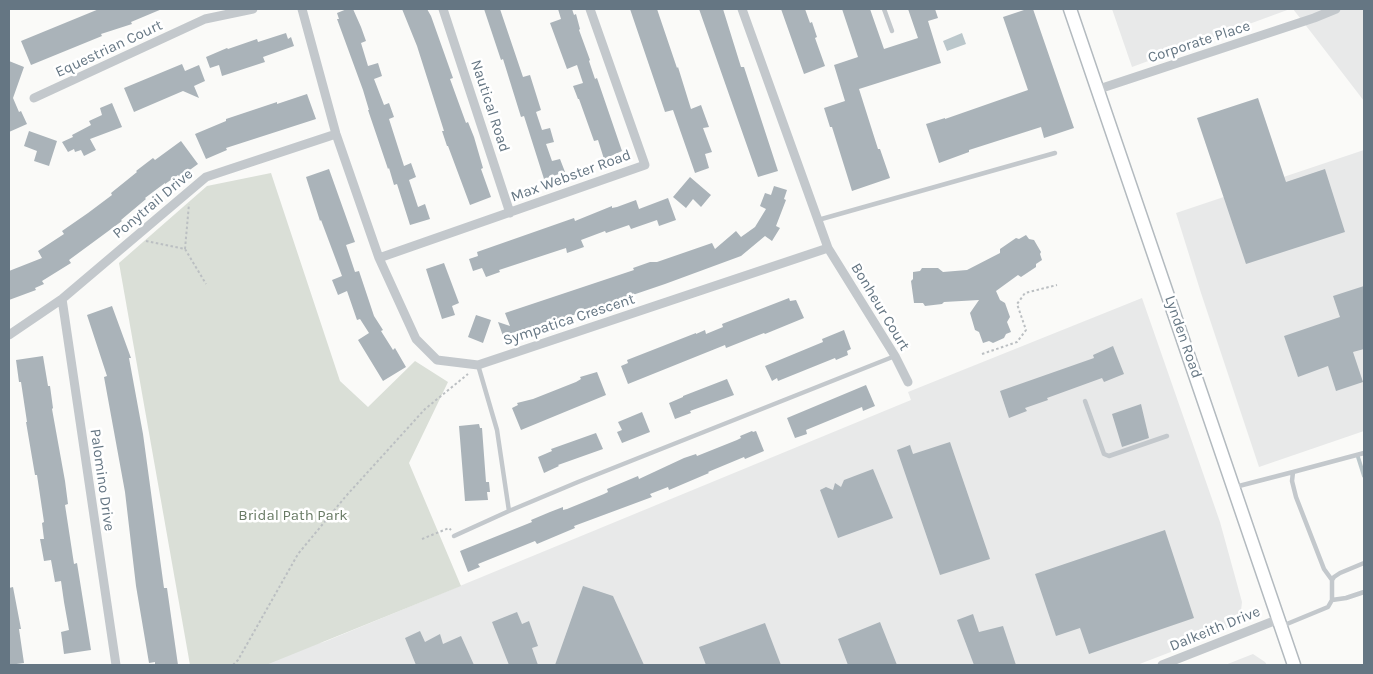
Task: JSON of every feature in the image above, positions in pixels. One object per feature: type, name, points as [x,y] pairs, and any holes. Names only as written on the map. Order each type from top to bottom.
[{"type":"main road","name":"Lynden Road","points":[[1070,9],[1099,89],[1294,665]]},
{"type":"street","name":"Equestrian Court","points":[[34,98],[205,19],[253,9]]},
{"type":"street","name":"Sympatica Crescent","points":[[302,9],[336,134],[379,258],[416,340],[438,360],[478,365],[828,248]]},
{"type":"street","name":"Nautical Road","points":[[443,9],[510,212]]},
{"type":"street","name":"Max Webster Road","points":[[379,258],[645,165],[590,9]]},
{"type":"street","points":[[742,9],[828,248]]},
{"type":"street","name":"Corporate Place","points":[[1099,89],[1317,17],[1336,9]]},
{"type":"street","name":"Ponytrail Drive","points":[[9,335],[62,299],[206,177],[336,134]]},
{"type":"street","name":"Bonheur Court","points":[[828,248],[895,356],[908,382]]},
{"type":"street","name":"Palomino Drive","points":[[62,299],[116,665]]},
{"type":"street","name":"Dalkeith Drive","points":[[1162,665],[1280,623]]},
{"type":"lane","points":[[884,9],[892,30]]},
{"type":"lane","points":[[818,220],[1055,153]]},
{"type":"lane","points":[[454,536],[509,511],[895,356]]},
{"type":"lane","points":[[478,365],[497,430],[509,511]]},
{"type":"lane","points":[[1085,401],[1104,454],[1109,456],[1167,436]]},
{"type":"lane","points":[[1234,488],[1364,452]]},
{"type":"lane","points":[[1280,623],[1328,607],[1332,600],[1332,580],[1324,569],[1296,497],[1292,481],[1293,472]]},
{"type":"lane","points":[[1332,580],[1340,573],[1364,563]]},
{"type":"lane","points":[[1332,600],[1364,592]]},
{"type":"path","points":[[190,191],[185,249],[206,284]]},
{"type":"path","points":[[134,238],[185,249]]},
{"type":"path","points":[[982,354],[1017,342],[1026,330],[1017,304],[1026,293],[1057,285]]},
{"type":"path","points":[[233,665],[238,660],[298,554],[346,496],[425,409],[478,365]]},
{"type":"path","points":[[422,539],[449,528],[454,536]]},
{"type":"shaded area","points":[[1112,9],[1290,9],[1132,67]]},
{"type":"shaded area","points":[[1293,9],[1364,9],[1364,101],[1314,36]]},
{"type":"shaded area","points":[[962,33],[966,44],[947,51],[943,41]]},
{"type":"shaded area","points":[[1364,150],[1364,431],[1259,467],[1176,213]]},
{"type":"shaded area","points":[[1142,298],[1220,522],[1242,602],[1240,619],[1220,633],[1137,665],[221,665],[324,642],[911,400],[908,392]]},
{"type":"shaded area","points":[[1253,654],[1267,665],[1225,665]]},
{"type":"green space","name":"Bridal Path Park","points":[[271,173],[340,381],[368,407],[415,361],[448,382],[409,463],[461,586],[266,665],[190,665],[119,263],[207,186]]},
{"type":"building","points":[[99,9],[162,9],[131,22],[132,24],[101,34],[102,36],[31,65],[21,41]]},
{"type":"building","points":[[353,9],[361,27],[366,41],[361,43],[368,66],[378,63],[382,76],[374,79],[384,105],[389,103],[394,117],[389,119],[404,166],[411,163],[416,177],[409,180],[418,207],[425,204],[430,219],[410,225],[397,184],[394,185],[363,90],[337,19],[339,19],[337,13]]},
{"type":"building","points":[[402,9],[427,9],[431,16],[453,78],[450,79],[466,123],[468,122],[474,137],[483,168],[481,169],[491,197],[470,205],[447,146],[417,46]]},
{"type":"building","points":[[484,9],[500,9],[523,77],[530,75],[541,110],[536,112],[542,130],[550,128],[554,142],[546,144],[552,161],[560,159],[565,172],[544,179],[524,116],[521,117],[503,59],[501,60]]},
{"type":"building","points":[[558,9],[572,9],[574,15],[576,14],[579,30],[595,79],[597,78],[622,151],[604,159],[598,140],[594,141],[573,86],[583,83],[577,65],[567,69],[550,23],[561,19]]},
{"type":"building","points":[[630,9],[657,9],[691,109],[701,105],[709,127],[703,128],[712,152],[705,154],[709,168],[695,173],[673,110],[665,112]]},
{"type":"building","points":[[699,9],[723,9],[741,67],[744,67],[778,171],[758,177]]},
{"type":"building","points":[[781,9],[805,9],[810,23],[812,22],[817,37],[815,38],[825,66],[804,74]]},
{"type":"building","points":[[842,9],[870,9],[884,49],[918,38],[908,9],[935,9],[938,18],[928,21],[941,63],[859,89],[878,149],[880,149],[890,178],[852,191],[832,127],[830,127],[824,108],[845,101],[834,65],[858,57]]},
{"type":"building","points":[[1027,9],[1033,9],[1074,128],[1044,138],[1041,127],[969,150],[969,152],[939,163],[926,124],[1028,90],[1003,17]]},
{"type":"building","points":[[286,33],[288,39],[291,37],[294,46],[263,57],[265,62],[222,76],[219,65],[210,68],[206,57],[257,39],[258,42]]},
{"type":"building","points":[[9,61],[24,67],[13,98],[27,124],[9,132]]},
{"type":"building","points":[[182,64],[185,71],[199,65],[205,81],[194,86],[199,98],[183,91],[134,112],[124,88]]},
{"type":"building","points":[[307,94],[316,119],[226,148],[227,150],[206,159],[195,134],[226,121],[226,119]]},
{"type":"building","points":[[1258,98],[1286,182],[1325,169],[1345,232],[1246,264],[1197,118]]},
{"type":"building","points":[[112,103],[122,127],[90,139],[96,150],[84,156],[81,150],[75,152],[74,149],[68,152],[62,142],[91,125],[89,121],[102,115],[100,108]]},
{"type":"building","points":[[29,131],[57,141],[49,166],[34,161],[37,151],[24,146]]},
{"type":"building","points":[[181,141],[198,164],[180,177],[178,175],[165,183],[145,198],[122,221],[69,260],[71,263],[42,281],[44,284],[35,288],[36,290],[9,300],[9,271],[42,258],[38,251],[64,234],[62,231],[112,195],[111,193],[136,171]]},
{"type":"building","points":[[329,169],[355,242],[346,245],[355,272],[359,271],[374,316],[383,330],[381,331],[393,350],[395,348],[406,367],[383,381],[358,340],[369,333],[360,319],[357,320],[347,291],[338,295],[332,280],[342,276],[320,221],[306,177]]},
{"type":"building","points":[[690,177],[711,195],[701,207],[693,199],[686,208],[673,197]]},
{"type":"building","points":[[774,186],[787,190],[784,199],[786,200],[776,226],[780,228],[772,241],[765,236],[741,256],[556,321],[556,319],[503,336],[498,322],[510,326],[505,313],[634,270],[633,268],[650,262],[657,262],[712,243],[715,249],[736,231],[741,237],[755,227],[766,209],[760,206],[765,193],[771,195]]},
{"type":"building","points":[[668,198],[676,220],[659,226],[657,220],[631,229],[629,225],[606,233],[605,231],[581,240],[584,247],[567,253],[566,248],[499,270],[500,272],[486,277],[482,268],[473,271],[469,259],[478,256],[477,252],[574,218],[575,221],[612,206],[612,208],[617,207],[636,200],[639,209]]},
{"type":"building","points":[[1026,235],[1029,239],[1034,240],[1041,252],[1042,260],[1036,264],[1036,267],[1021,277],[1018,275],[996,291],[1000,300],[1005,303],[1010,317],[1007,322],[1011,332],[1006,334],[1004,338],[993,343],[989,341],[983,343],[979,332],[975,330],[970,313],[979,300],[944,302],[942,304],[925,306],[923,303],[914,303],[911,281],[913,279],[913,272],[920,271],[922,268],[938,268],[943,272],[967,270],[1000,253],[1000,249],[1016,238],[1019,239]]},
{"type":"building","points":[[444,263],[459,303],[452,306],[455,315],[442,319],[426,269]]},
{"type":"building","points":[[1364,286],[1364,349],[1353,352],[1363,382],[1336,391],[1328,366],[1298,377],[1284,336],[1340,317],[1333,296]]},
{"type":"building","points":[[789,298],[790,301],[796,300],[804,318],[726,348],[725,345],[628,384],[621,366],[628,363],[627,360],[705,330],[706,334],[723,327],[722,324]]},
{"type":"building","points":[[112,306],[131,358],[129,358],[143,434],[164,588],[167,588],[178,665],[155,665],[155,662],[149,663],[136,586],[125,492],[104,377],[107,376],[87,315]]},
{"type":"building","points":[[476,315],[491,320],[483,343],[468,337]]},
{"type":"building","points":[[844,330],[851,349],[847,351],[848,355],[836,360],[835,358],[778,381],[777,378],[772,381],[765,366],[823,342],[822,339]]},
{"type":"building","points":[[1113,346],[1124,374],[1104,382],[1102,378],[1047,398],[1048,400],[1025,408],[1027,411],[1009,418],[1000,391],[1094,358],[1093,355]]},
{"type":"building","points":[[43,356],[48,386],[50,386],[52,409],[65,481],[68,504],[65,505],[74,564],[77,563],[91,650],[64,654],[61,632],[69,630],[61,581],[55,582],[51,560],[44,561],[40,539],[44,539],[42,523],[44,522],[16,360]]},
{"type":"building","points":[[597,372],[606,395],[521,430],[512,408],[518,405],[517,403],[533,399],[576,382],[581,379],[580,377]]},
{"type":"building","points":[[727,379],[734,395],[690,411],[691,413],[675,419],[669,403]]},
{"type":"building","points":[[866,385],[875,406],[863,411],[862,407],[806,430],[807,434],[795,438],[787,418]]},
{"type":"building","points":[[1141,404],[1149,438],[1122,447],[1112,414]]},
{"type":"building","points":[[642,412],[650,432],[622,443],[617,432],[622,430],[618,422]]},
{"type":"building","points":[[479,424],[480,428],[482,428],[486,482],[489,482],[490,492],[487,492],[488,500],[465,501],[459,426]]},
{"type":"building","points":[[756,431],[764,451],[745,459],[744,457],[669,490],[668,487],[650,494],[652,497],[574,526],[575,528],[537,544],[535,541],[478,564],[480,567],[468,572],[460,551],[532,522],[531,520],[550,512],[563,507],[563,510],[567,509],[604,494],[608,492],[607,489],[638,476],[639,479],[684,458],[696,454],[697,456],[737,440],[741,438],[740,436]]},
{"type":"building","points":[[596,433],[603,449],[558,465],[544,473],[538,457],[552,451],[551,449]]},
{"type":"building","points":[[950,442],[990,559],[940,575],[897,450],[910,445],[913,454]]},
{"type":"building","points":[[873,469],[893,518],[838,538],[820,490],[826,487],[833,490],[835,483],[841,487],[844,480]]},
{"type":"building","points":[[1165,530],[1194,618],[1089,654],[1080,628],[1056,636],[1035,574]]},
{"type":"building","points":[[583,586],[613,596],[644,665],[555,665]]},
{"type":"building","points":[[13,587],[21,629],[19,629],[24,663],[9,665],[9,588]]},
{"type":"building","points":[[517,612],[522,624],[529,621],[538,646],[532,648],[538,665],[509,665],[492,622]]},
{"type":"building","points":[[973,614],[979,632],[1003,626],[1016,665],[974,665],[957,620]]},
{"type":"building","points":[[880,622],[897,665],[848,665],[838,639]]},
{"type":"building","points":[[765,623],[781,665],[706,665],[699,647]]},
{"type":"building","points":[[420,631],[425,642],[440,634],[443,644],[461,636],[474,665],[416,665],[405,638]]},
{"type":"waterway","points":[[1358,457],[1364,476]]}]
